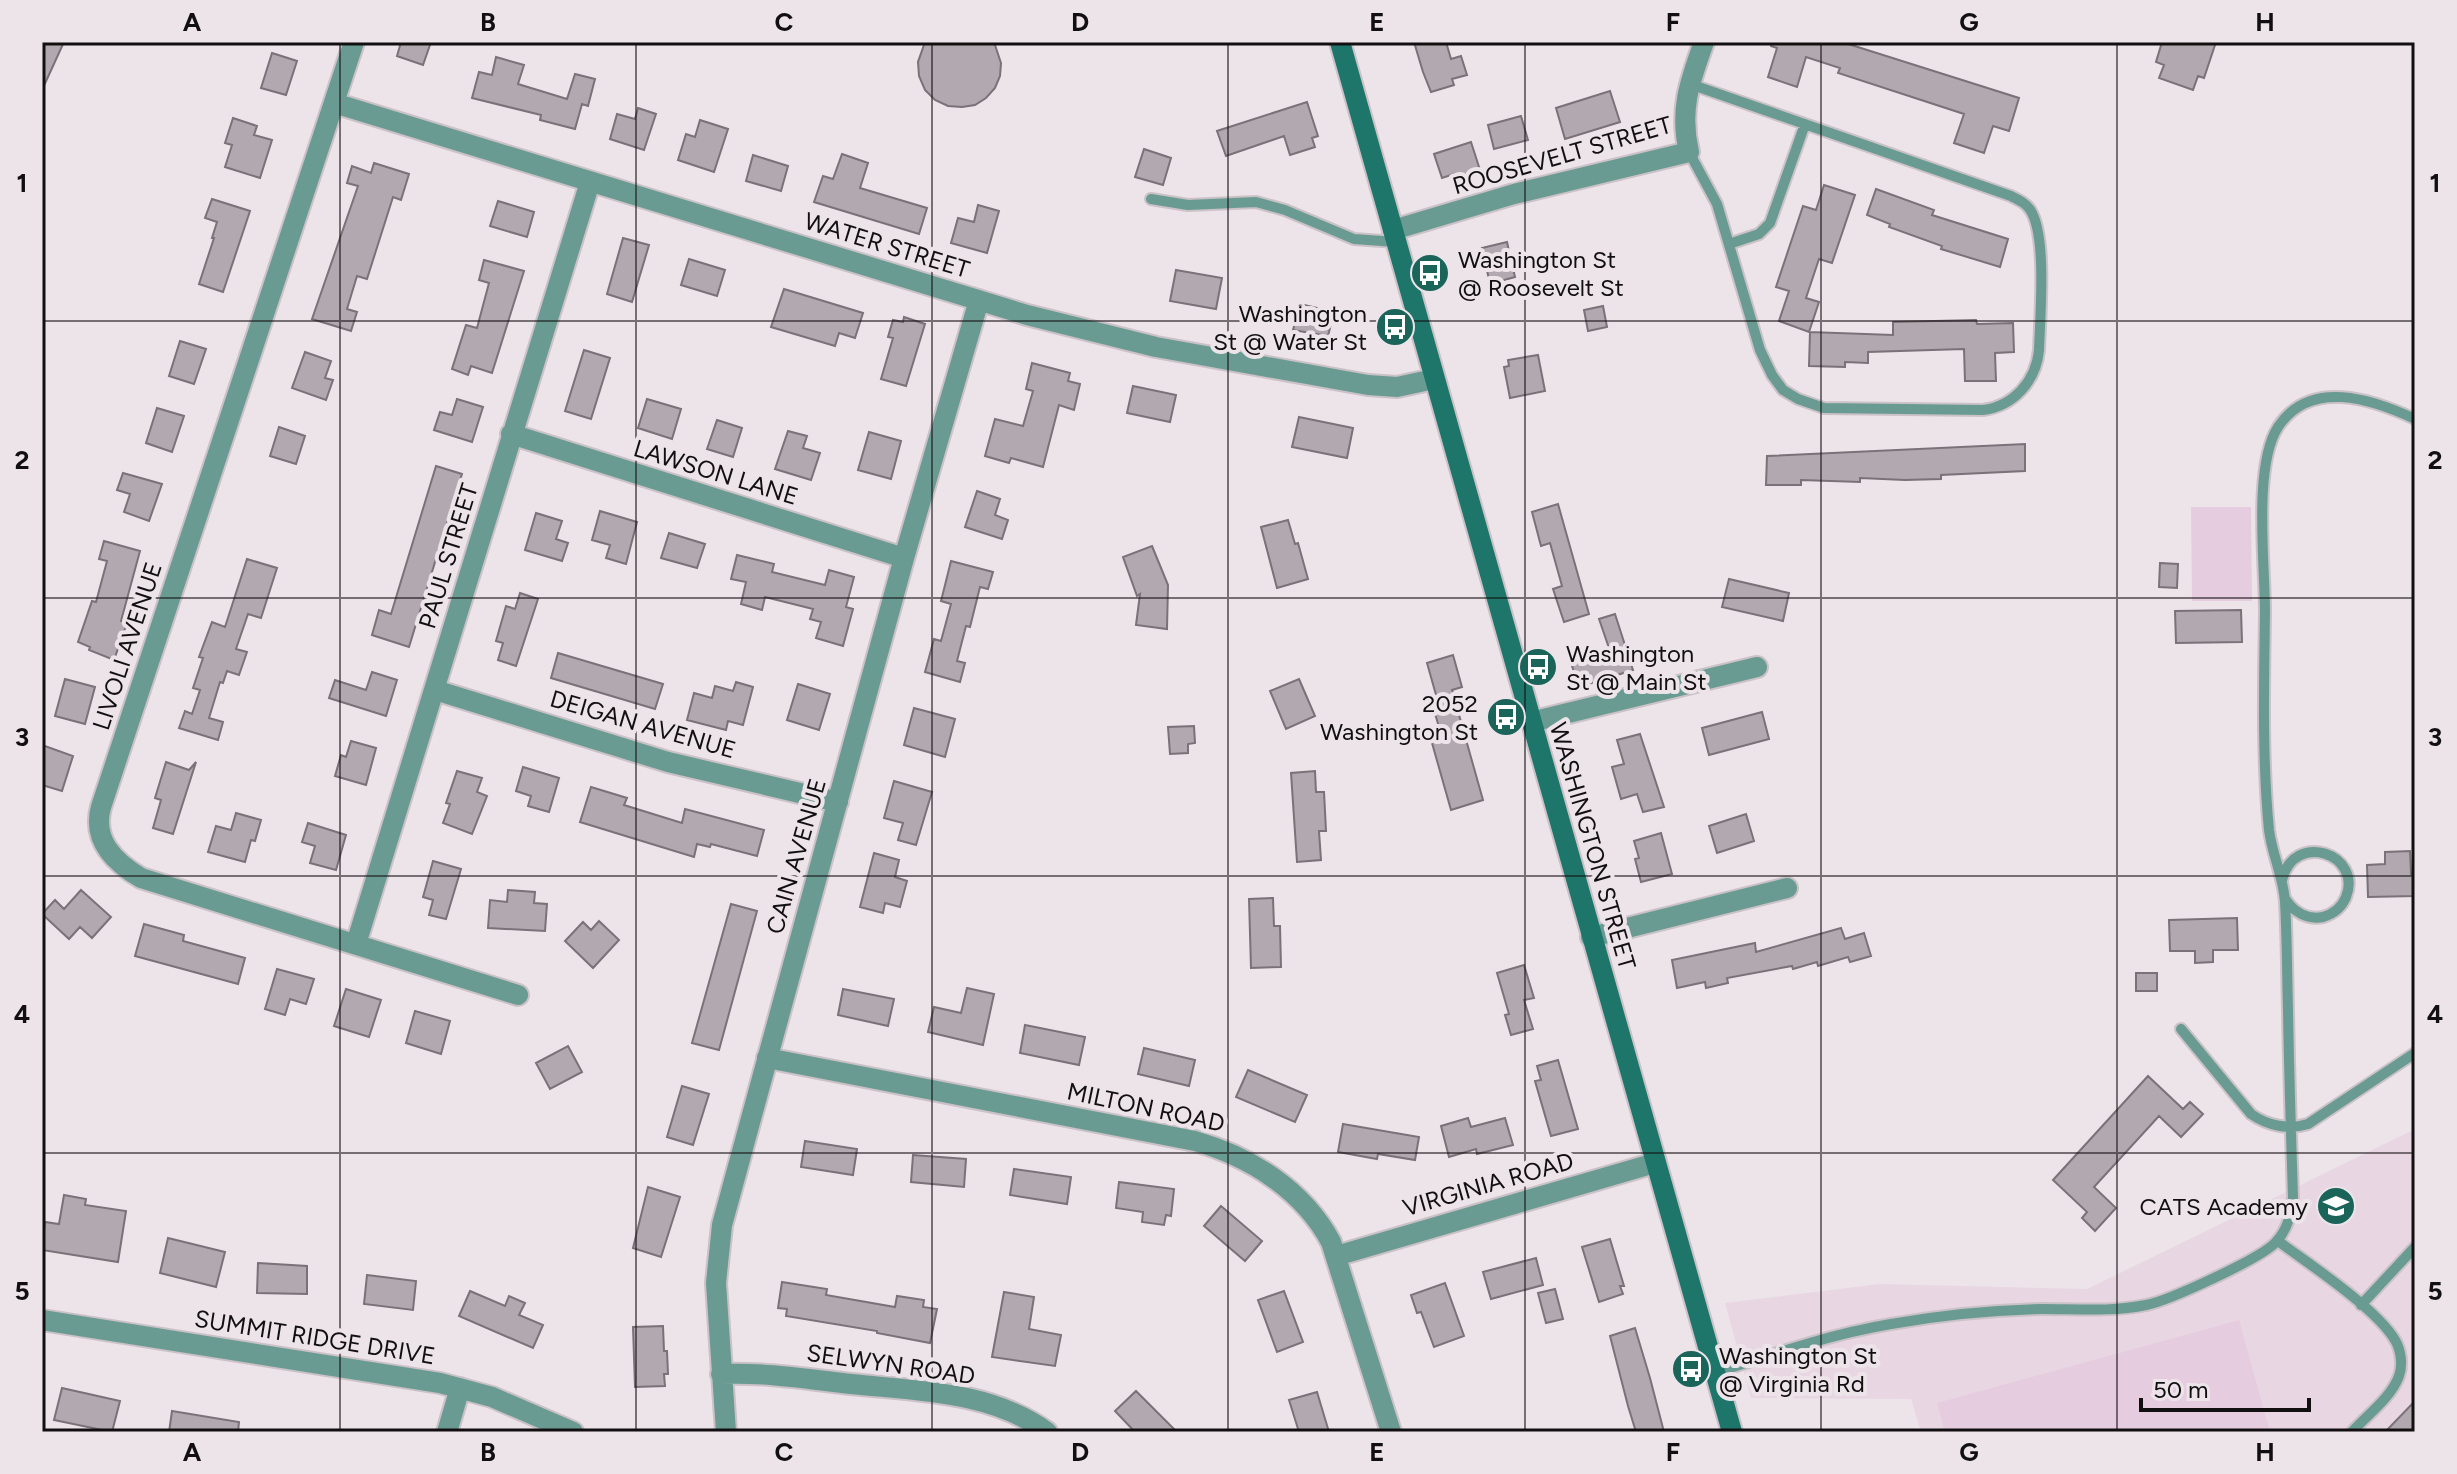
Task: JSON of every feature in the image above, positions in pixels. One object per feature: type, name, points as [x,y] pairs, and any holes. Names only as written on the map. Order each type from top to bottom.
[{"type":"main road","name":"WASHINGTON STREET","points":[[1340,42],[1732,1432]]},
{"type":"street","name":"LIVOLI AVENUE","points":[[354,42],[98,818],[99,829],[109,852],[141,878],[518,995]]},
{"type":"street","name":"ROOSEVELT STREET","points":[[1394,236],[1514,194],[1689,152],[1684,117],[1690,84],[1704,42]]},
{"type":"street","name":"WATER STREET","points":[[334,103],[979,300],[1144,345],[1368,385],[1397,387],[1434,379]]},
{"type":"street","name":"PAUL STREET","points":[[356,944],[590,182]]},
{"type":"street","name":"CAIN AVENUE","points":[[726,1432],[716,1283],[719,1244],[732,1183],[904,558],[979,300]]},
{"type":"street","name":"LAWSON LANE","points":[[511,434],[904,558]]},
{"type":"street","points":[[1531,722],[1757,667]]},
{"type":"street","name":"DEIGAN AVENUE","points":[[435,690],[668,762],[838,802]]},
{"type":"street","points":[[1591,937],[1787,888]]},
{"type":"street","name":"MILTON ROAD","points":[[767,1058],[1174,1136],[1213,1146],[1248,1161],[1293,1193],[1325,1231],[1336,1256],[1391,1432]]},
{"type":"street","name":"VIRGINIA ROAD","points":[[1336,1256],[1655,1163]]},
{"type":"street","name":"SUMMIT RIDGE DRIVE","points":[[42,1320],[420,1379],[492,1397],[573,1432]]},
{"type":"street","name":"SELWYN ROAD","points":[[721,1374],[764,1374],[966,1398],[1007,1409],[1047,1432]]},
{"type":"street","points":[[447,1432],[460,1388]]},
{"type":"lane","points":[[1689,152],[1717,204],[1760,350],[1777,383],[1798,399],[1824,408],[1983,410],[2008,403],[2030,379],[2039,350],[2039,246],[2036,223],[2027,205],[2011,196],[1690,84]]},
{"type":"lane","points":[[1729,244],[1759,234],[1770,223],[1805,124]]},
{"type":"lane","points":[[1151,199],[1188,205],[1256,202],[1285,210],[1354,239],[1394,236]]},
{"type":"lane","points":[[1715,1373],[1822,1339],[1890,1324],[1998,1312],[2117,1309],[2148,1305],[2258,1256],[2278,1241],[2289,1222],[2291,1211],[2291,1127],[2285,898],[2269,834],[2266,776],[2263,503],[2268,450],[2288,416],[2304,403],[2316,399],[2345,397],[2372,401],[2415,419]]},
{"type":"lane","points":[[2282,883],[2286,868],[2293,860],[2312,851],[2332,856],[2346,871],[2347,894],[2334,912],[2323,917],[2311,918],[2301,914],[2285,898]]},
{"type":"lane","points":[[2181,1029],[2251,1114],[2266,1123],[2291,1127],[2308,1124],[2415,1053]]},
{"type":"lane","points":[[2278,1241],[2361,1305],[2388,1330],[2397,1343],[2401,1357],[2400,1373],[2392,1388],[2352,1432]]},
{"type":"lane","points":[[2361,1305],[2415,1247]]},
{"type":"shaded area","points":[[2191,507],[2251,507],[2252,601],[2192,601]]},
{"type":"shaded area","name":"CATS Academy","points":[[2415,1129],[2415,1432],[1921,1432],[1911,1399],[1751,1398],[1725,1303],[1879,1284],[2087,1289]]},
{"type":"shaded area","points":[[2239,1320],[2270,1432],[1945,1432],[1937,1403]]},
{"type":"building","points":[[42,42],[64,42],[42,90]]},
{"type":"building","points":[[401,42],[431,42],[423,65],[397,56]]},
{"type":"building","points":[[925,42],[994,42],[1001,63],[995,88],[975,105],[948,106],[935,100],[925,90],[919,76],[918,62]]},
{"type":"building","points":[[1414,42],[1446,42],[1451,59],[1461,56],[1467,75],[1452,79],[1454,85],[1431,92]]},
{"type":"building","points":[[1771,42],[1842,42],[2019,98],[2009,131],[1993,126],[1984,153],[1954,143],[1964,114],[1838,73],[1840,68],[1806,57],[1797,87],[1768,77],[1777,48],[1771,46]]},
{"type":"building","points":[[2162,42],[2216,42],[2204,78],[2198,76],[2193,90],[2159,78],[2164,65],[2156,62]]},
{"type":"building","points":[[272,53],[297,61],[286,95],[261,88]]},
{"type":"building","points":[[496,57],[524,65],[518,84],[567,99],[575,74],[595,79],[588,106],[582,104],[575,129],[540,120],[541,115],[472,98],[479,72],[492,75]]},
{"type":"building","points":[[1610,91],[1620,122],[1565,139],[1556,108]]},
{"type":"building","points":[[1307,102],[1318,136],[1312,138],[1315,147],[1290,155],[1284,136],[1226,156],[1217,131]]},
{"type":"building","points":[[638,108],[656,114],[644,150],[610,139],[617,114],[635,119]]},
{"type":"building","points":[[1521,116],[1528,140],[1494,149],[1488,125]]},
{"type":"building","points":[[233,118],[257,126],[254,135],[272,140],[260,178],[225,167],[232,145],[225,143]]},
{"type":"building","points":[[700,120],[728,129],[714,172],[678,160],[686,134],[695,137]]},
{"type":"building","points":[[1471,142],[1480,170],[1455,178],[1454,174],[1442,178],[1434,154]]},
{"type":"building","points":[[1144,149],[1171,158],[1163,185],[1135,177]]},
{"type":"building","points":[[842,154],[868,163],[860,188],[927,208],[919,234],[814,202],[823,176],[833,179]]},
{"type":"building","points":[[753,155],[788,166],[781,191],[746,181]]},
{"type":"building","points":[[374,163],[409,174],[401,200],[393,197],[367,279],[357,276],[347,309],[357,312],[351,331],[312,319],[358,186],[347,183],[352,166],[371,173]]},
{"type":"building","points":[[1824,185],[1855,195],[1832,263],[1819,259],[1806,298],[1819,302],[1809,332],[1779,321],[1789,291],[1776,287],[1803,206],[1816,210]]},
{"type":"building","points":[[1876,189],[1934,210],[1932,215],[2008,239],[2000,267],[1941,249],[1942,246],[1889,227],[1890,224],[1867,215]]},
{"type":"building","points":[[212,199],[250,211],[223,292],[199,284],[217,222],[205,218]]},
{"type":"building","points":[[498,201],[534,212],[527,237],[490,226]]},
{"type":"building","points":[[978,205],[999,211],[987,253],[951,243],[958,218],[974,222]]},
{"type":"building","points":[[623,238],[649,245],[632,302],[607,294]]},
{"type":"building","points":[[1507,242],[1515,277],[1490,284],[1482,248]]},
{"type":"building","points":[[689,259],[725,270],[717,296],[681,285]]},
{"type":"building","points":[[484,260],[524,271],[492,373],[471,366],[468,375],[452,369],[466,325],[477,328],[489,283],[479,280]]},
{"type":"building","points":[[1176,270],[1222,278],[1216,309],[1170,301]]},
{"type":"building","points":[[784,289],[863,313],[855,338],[839,333],[835,346],[771,327]]},
{"type":"building","points":[[1300,304],[1334,312],[1328,336],[1293,330]]},
{"type":"building","points":[[1603,306],[1607,327],[1588,331],[1584,310]]},
{"type":"building","points":[[904,317],[925,324],[906,386],[881,379],[893,338],[888,337],[893,320],[903,322]]},
{"type":"building","points":[[1976,320],[1977,324],[2013,323],[2014,352],[1995,353],[1996,381],[1965,381],[1964,349],[1868,352],[1868,363],[1845,362],[1845,367],[1809,366],[1810,332],[1893,335],[1893,322]]},
{"type":"building","points":[[180,341],[206,349],[194,384],[169,376]]},
{"type":"building","points":[[584,350],[610,358],[591,419],[565,411]]},
{"type":"building","points":[[305,352],[331,361],[325,378],[333,380],[326,400],[292,388]]},
{"type":"building","points":[[1538,355],[1545,391],[1510,398],[1504,367],[1509,366],[1508,360]]},
{"type":"building","points":[[1032,363],[1070,373],[1068,381],[1080,384],[1074,410],[1059,405],[1043,467],[1011,458],[1009,463],[985,456],[995,419],[1023,426],[1033,391],[1026,389]]},
{"type":"building","points":[[1133,386],[1176,395],[1170,422],[1127,413]]},
{"type":"building","points":[[457,399],[483,407],[472,442],[434,430],[440,412],[452,415]]},
{"type":"building","points":[[647,399],[681,409],[672,439],[638,428]]},
{"type":"building","points":[[157,408],[184,416],[172,452],[146,443]]},
{"type":"building","points":[[1299,417],[1353,428],[1347,458],[1292,447]]},
{"type":"building","points":[[717,420],[742,428],[733,457],[707,449]]},
{"type":"building","points":[[279,427],[305,436],[296,464],[270,456]]},
{"type":"building","points":[[788,431],[807,436],[803,448],[820,453],[811,480],[775,469]]},
{"type":"building","points":[[869,432],[901,441],[891,479],[858,470]]},
{"type":"building","points":[[2025,444],[2025,471],[1941,475],[1941,479],[1860,478],[1860,482],[1801,480],[1801,485],[1766,485],[1767,456]]},
{"type":"building","points":[[436,466],[462,474],[409,647],[372,635],[379,610],[391,614]]},
{"type":"building","points":[[123,473],[162,484],[149,521],[124,512],[130,494],[117,490]]},
{"type":"building","points":[[977,491],[1000,499],[995,515],[1008,520],[1002,539],[965,527]]},
{"type":"building","points":[[1558,504],[1589,614],[1564,622],[1553,589],[1562,586],[1550,543],[1541,546],[1532,512]]},
{"type":"building","points":[[600,511],[637,522],[626,564],[606,558],[610,545],[592,540]]},
{"type":"building","points":[[536,513],[562,521],[556,539],[568,543],[562,561],[525,550]]},
{"type":"building","points":[[1288,520],[1308,579],[1277,588],[1261,527]]},
{"type":"building","points":[[669,533],[705,544],[697,568],[661,558]]},
{"type":"building","points":[[104,541],[140,551],[121,621],[127,623],[114,660],[78,642],[92,601],[96,602],[107,561],[99,559]]},
{"type":"building","points":[[1152,546],[1168,585],[1167,629],[1136,625],[1140,594],[1137,596],[1123,557]]},
{"type":"building","points":[[737,555],[774,564],[772,572],[825,585],[829,570],[854,577],[846,607],[853,609],[843,646],[816,638],[821,622],[810,619],[813,609],[765,597],[762,610],[741,604],[746,582],[731,579]]},
{"type":"building","points":[[247,559],[277,568],[261,618],[248,614],[236,649],[247,652],[239,675],[227,671],[223,683],[220,682],[209,718],[223,722],[218,740],[179,728],[185,711],[192,714],[200,690],[193,688],[203,658],[199,657],[212,622],[225,627]]},
{"type":"building","points":[[951,561],[993,572],[988,589],[980,587],[970,627],[966,626],[957,661],[965,663],[960,682],[925,672],[934,639],[941,641],[951,604],[941,601]]},
{"type":"building","points":[[2160,563],[2178,564],[2177,588],[2159,587]]},
{"type":"building","points":[[1729,579],[1789,593],[1783,621],[1722,607]]},
{"type":"building","points":[[520,593],[538,599],[516,666],[498,660],[503,643],[496,641],[506,606],[515,609]]},
{"type":"building","points":[[2241,610],[2242,642],[2176,643],[2175,611]]},
{"type":"building","points":[[1615,614],[1633,670],[1579,687],[1571,663],[1610,651],[1599,619]]},
{"type":"building","points":[[558,653],[663,684],[655,709],[551,678]]},
{"type":"building","points":[[1453,655],[1462,687],[1452,690],[1483,800],[1451,810],[1432,743],[1443,740],[1432,704],[1438,702],[1427,663]]},
{"type":"building","points":[[372,672],[397,680],[386,716],[329,698],[335,680],[366,690]]},
{"type":"building","points":[[65,679],[95,687],[85,724],[55,716]]},
{"type":"building","points":[[1299,679],[1315,716],[1286,729],[1270,691]]},
{"type":"building","points":[[736,682],[753,687],[743,725],[728,721],[726,730],[687,720],[694,693],[712,698],[715,686],[733,691]]},
{"type":"building","points":[[798,684],[830,694],[819,730],[787,720]]},
{"type":"building","points":[[914,708],[955,719],[945,757],[904,745]]},
{"type":"building","points":[[1762,712],[1769,739],[1709,755],[1702,728]]},
{"type":"building","points":[[1194,726],[1195,743],[1188,744],[1188,753],[1170,754],[1168,727]]},
{"type":"building","points":[[1640,734],[1664,807],[1643,812],[1637,794],[1621,799],[1612,767],[1624,764],[1617,740]]},
{"type":"building","points":[[351,741],[376,748],[366,785],[335,776],[341,755],[346,757]]},
{"type":"building","points":[[42,745],[73,756],[62,791],[42,785]]},
{"type":"building","points":[[166,762],[189,770],[196,762],[173,834],[153,828],[161,800],[155,798]]},
{"type":"building","points":[[523,767],[559,778],[549,812],[528,806],[531,796],[516,791]]},
{"type":"building","points":[[457,771],[482,778],[477,792],[487,796],[472,834],[443,823]]},
{"type":"building","points":[[1315,771],[1316,792],[1324,792],[1326,831],[1319,831],[1321,860],[1297,862],[1291,773]]},
{"type":"building","points":[[894,781],[932,792],[916,845],[898,840],[903,823],[884,818]]},
{"type":"building","points":[[591,787],[627,798],[624,805],[682,823],[685,809],[764,830],[757,856],[711,844],[710,847],[697,844],[694,857],[580,822]]},
{"type":"building","points":[[236,813],[261,820],[245,862],[208,852],[216,826],[231,830]]},
{"type":"building","points":[[1746,814],[1754,841],[1717,853],[1709,826]]},
{"type":"building","points":[[308,823],[346,835],[336,870],[310,863],[315,846],[302,842]]},
{"type":"building","points":[[1661,833],[1672,874],[1641,882],[1634,841]]},
{"type":"building","points":[[2410,851],[2411,874],[2415,874],[2415,896],[2368,897],[2367,865],[2385,864],[2385,852]]},
{"type":"building","points":[[874,853],[899,860],[895,877],[907,881],[900,907],[885,903],[883,913],[860,907]]},
{"type":"building","points":[[433,861],[461,869],[446,919],[429,915],[433,900],[423,897]]},
{"type":"building","points":[[81,890],[111,917],[92,938],[80,927],[69,939],[42,914],[55,900],[64,909]]},
{"type":"building","points":[[508,890],[535,892],[534,903],[547,904],[545,931],[488,928],[490,900],[507,902]]},
{"type":"building","points":[[1273,898],[1274,926],[1280,926],[1281,967],[1251,968],[1249,899]]},
{"type":"building","points":[[731,904],[757,911],[719,1050],[692,1043]]},
{"type":"building","points":[[2237,918],[2238,950],[2213,950],[2213,962],[2195,963],[2195,951],[2170,951],[2169,920]]},
{"type":"building","points":[[599,921],[619,940],[593,968],[565,941],[583,922],[591,930]]},
{"type":"building","points":[[144,924],[184,935],[183,941],[245,958],[238,984],[135,956]]},
{"type":"building","points":[[1841,928],[1845,939],[1864,933],[1871,956],[1850,962],[1848,957],[1818,966],[1817,962],[1793,969],[1792,966],[1727,978],[1728,983],[1706,988],[1705,982],[1677,988],[1672,960],[1755,943],[1756,952]]},
{"type":"building","points":[[1524,965],[1534,998],[1524,1000],[1533,1029],[1511,1035],[1505,1015],[1509,1014],[1497,973]]},
{"type":"building","points":[[277,969],[314,979],[306,1004],[290,999],[285,1015],[265,1009]]},
{"type":"building","points":[[2136,973],[2157,973],[2157,991],[2136,991]]},
{"type":"building","points":[[967,988],[994,994],[983,1045],[928,1032],[934,1007],[961,1013]]},
{"type":"building","points":[[346,989],[381,1000],[369,1037],[334,1026]]},
{"type":"building","points":[[843,989],[894,999],[888,1026],[838,1015]]},
{"type":"building","points":[[415,1011],[450,1021],[441,1054],[406,1043]]},
{"type":"building","points":[[1025,1025],[1085,1037],[1079,1065],[1020,1053]]},
{"type":"building","points":[[568,1046],[582,1072],[550,1089],[536,1063]]},
{"type":"building","points":[[1144,1048],[1195,1060],[1189,1086],[1138,1074]]},
{"type":"building","points":[[1558,1060],[1578,1129],[1551,1136],[1535,1081],[1541,1080],[1537,1066]]},
{"type":"building","points":[[1248,1070],[1307,1095],[1295,1122],[1236,1097]]},
{"type":"building","points":[[2148,1076],[2183,1109],[2190,1102],[2203,1114],[2181,1137],[2159,1116],[2094,1187],[2116,1208],[2095,1231],[2082,1218],[2087,1212],[2053,1180]]},
{"type":"building","points":[[682,1086],[709,1094],[693,1145],[667,1137]]},
{"type":"building","points":[[1468,1118],[1471,1127],[1505,1118],[1513,1145],[1477,1154],[1476,1149],[1449,1157],[1441,1126]]},
{"type":"building","points":[[1343,1124],[1419,1137],[1415,1160],[1378,1154],[1377,1159],[1338,1152]]},
{"type":"building","points":[[805,1141],[857,1149],[853,1175],[801,1167]]},
{"type":"building","points":[[913,1155],[966,1159],[964,1187],[911,1182]]},
{"type":"building","points":[[1014,1169],[1071,1177],[1067,1204],[1010,1195]]},
{"type":"building","points":[[1119,1182],[1174,1189],[1171,1216],[1166,1215],[1164,1225],[1142,1222],[1143,1212],[1116,1208]]},
{"type":"building","points":[[648,1187],[680,1197],[661,1257],[633,1248]]},
{"type":"building","points":[[64,1195],[86,1199],[85,1205],[126,1211],[118,1262],[42,1250],[45,1222],[59,1224]]},
{"type":"building","points":[[1221,1206],[1262,1241],[1245,1261],[1204,1226]]},
{"type":"building","points":[[168,1238],[225,1252],[216,1287],[160,1273]]},
{"type":"building","points":[[1610,1239],[1624,1286],[1620,1286],[1623,1294],[1599,1302],[1582,1247]]},
{"type":"building","points":[[1536,1258],[1543,1285],[1491,1299],[1483,1272]]},
{"type":"building","points":[[258,1263],[307,1266],[307,1294],[257,1293]]},
{"type":"building","points":[[367,1275],[416,1281],[413,1310],[364,1304]]},
{"type":"building","points":[[782,1282],[827,1289],[826,1295],[895,1307],[897,1296],[924,1300],[923,1307],[937,1309],[930,1343],[786,1316],[787,1309],[778,1308]]},
{"type":"building","points":[[1445,1283],[1464,1336],[1434,1347],[1411,1295]]},
{"type":"building","points":[[1555,1289],[1563,1319],[1546,1323],[1538,1293]]},
{"type":"building","points":[[470,1291],[505,1306],[509,1296],[525,1303],[519,1315],[543,1325],[533,1348],[459,1316]]},
{"type":"building","points":[[1284,1291],[1303,1342],[1277,1352],[1258,1300]]},
{"type":"building","points":[[1004,1292],[1034,1297],[1029,1329],[1061,1335],[1055,1366],[992,1357]]},
{"type":"building","points":[[663,1326],[668,1374],[664,1374],[665,1386],[635,1387],[633,1327]]},
{"type":"building","points":[[1635,1328],[1664,1432],[1636,1432],[1628,1406],[1610,1336]]},
{"type":"building","points":[[62,1388],[120,1401],[112,1432],[54,1420]]},
{"type":"building","points":[[1136,1391],[1177,1432],[1135,1432],[1115,1411]]},
{"type":"building","points":[[1317,1392],[1329,1432],[1299,1432],[1289,1400]]},
{"type":"building","points":[[2415,1401],[2415,1432],[2385,1432]]},
{"type":"building","points":[[172,1411],[239,1422],[238,1432],[169,1432]]},
{"type":"place","name":"Washington St @ Roosevelt St","points":[[1430,273]]},
{"type":"place","name":"Washington St @ Water St","points":[[1395,327]]},
{"type":"place","name":"Washington St @ Main St","points":[[1538,667]]},
{"type":"place","name":"2052 Washington St","points":[[1506,717]]},
{"type":"place","name":"CATS Academy","points":[[2336,1206]]},
{"type":"place","name":"Washington St @ Virginia Rd","points":[[1691,1369]]}]
